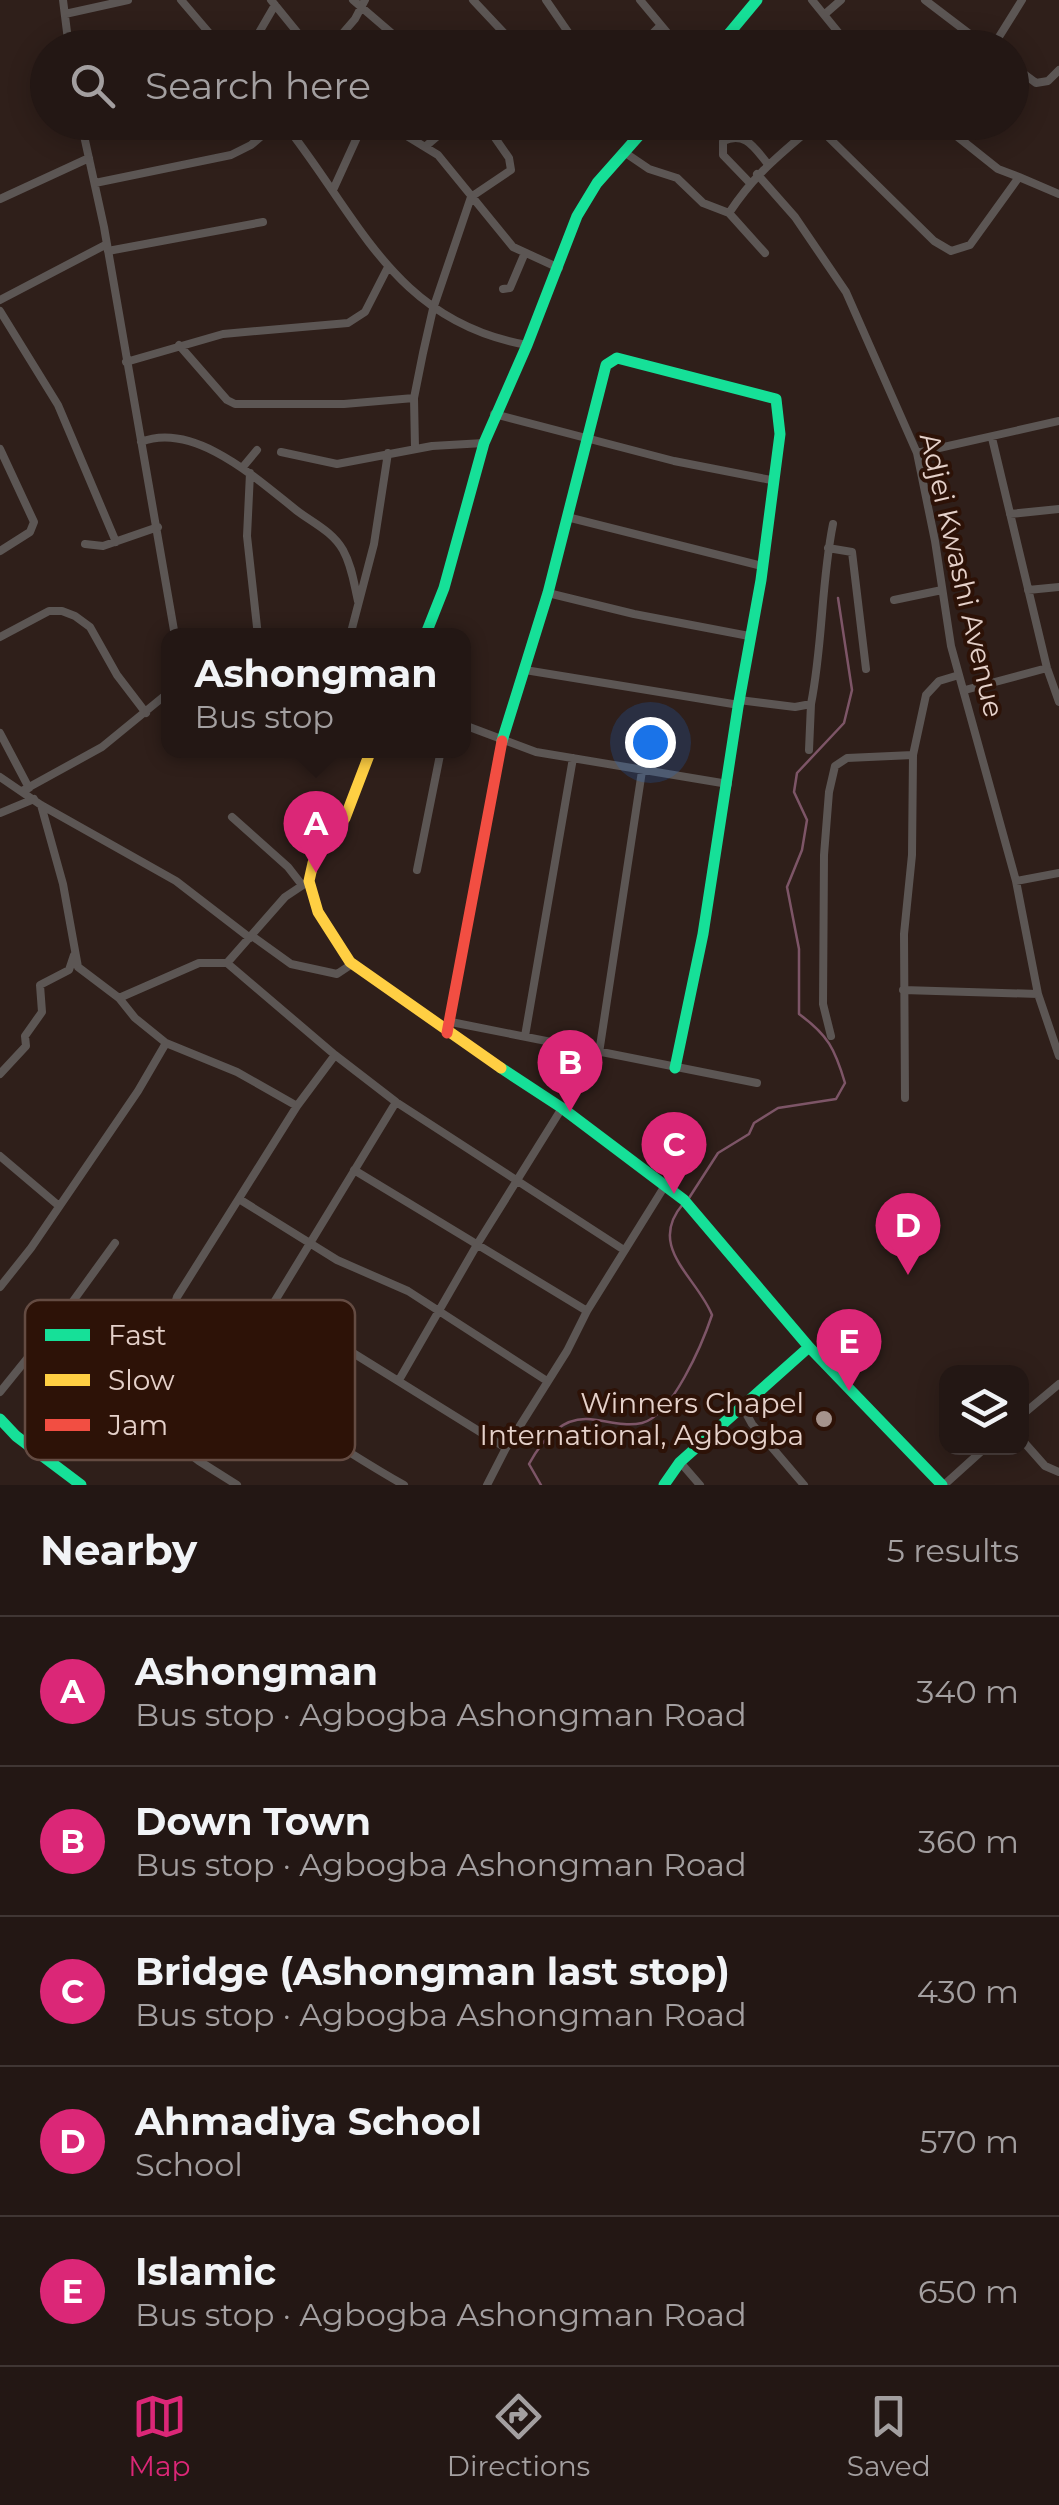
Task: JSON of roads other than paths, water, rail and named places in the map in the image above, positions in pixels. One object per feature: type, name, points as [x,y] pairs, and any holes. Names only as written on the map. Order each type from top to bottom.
[{"type":"street","points":[[62,0],[67,30]]},
{"type":"street","points":[[65,14],[128,0]]},
{"type":"street","points":[[180,0],[192,4],[210,30]]},
{"type":"street","points":[[352,0],[362,4],[390,30]]},
{"type":"street","points":[[472,0],[501,30]]},
{"type":"street","points":[[546,0],[567,30]]},
{"type":"street","points":[[640,0],[664,30]]},
{"type":"street","points":[[732,30],[756,0]]},
{"type":"street","points":[[812,0],[837,30]]},
{"type":"street","points":[[825,14],[842,0]]},
{"type":"street","points":[[925,0],[966,30]]},
{"type":"street","points":[[1002,30],[1022,0]]},
{"type":"street","points":[[259,30],[273,2],[296,30]]},
{"type":"street","points":[[346,30],[362,4]]},
{"type":"street","points":[[656,30],[660,26]]},
{"type":"street","points":[[1029,78],[1036,83],[1048,81],[1059,70]]},
{"type":"street","points":[[85,140],[108,248],[174,628]]},
{"type":"street","points":[[95,183],[231,155],[258,140]]},
{"type":"street","points":[[294,140],[388,269],[433,309],[480,334],[527,345]]},
{"type":"street","points":[[333,190],[356,140]]},
{"type":"street","points":[[416,140],[446,163],[513,247],[559,268]]},
{"type":"street","points":[[426,146],[433,140]]},
{"type":"street","points":[[415,448],[414,398],[433,309],[471,197],[511,170],[496,140]]},
{"type":"street","points":[[429,628],[494,414],[527,345],[585,200],[635,140]]},
{"type":"street","points":[[725,140],[723,155],[749,182]]},
{"type":"street","points":[[745,140],[767,163]]},
{"type":"street","points":[[729,212],[749,182],[796,140]]},
{"type":"street","points":[[833,140],[934,242],[951,251],[970,245],[1019,177]]},
{"type":"street","points":[[962,140],[998,169],[1059,194]]},
{"type":"street","points":[[624,152],[650,169],[676,178],[704,203],[729,212],[765,253]]},
{"type":"street","points":[[0,198],[89,158]]},
{"type":"street","name":"Adjei Kwashi Avenue","points":[[757,174],[836,275],[917,454],[960,675],[1016,881],[1038,994],[1059,1056]]},
{"type":"street","points":[[0,300],[108,248],[263,222]]},
{"type":"street","points":[[503,288],[510,288],[515,282],[524,255]]},
{"type":"street","points":[[126,362],[223,334],[333,325],[358,319],[388,269]]},
{"type":"street","points":[[0,311],[58,405],[116,542]]},
{"type":"street","points":[[179,346],[235,404],[344,404],[414,398]]},
{"type":"street","points":[[449,1028],[502,739],[548,593],[606,365],[617,358],[776,399],[782,415],[771,480],[769,529],[728,784],[675,1068]]},
{"type":"street","points":[[494,414],[674,461],[771,480]]},
{"type":"street","points":[[917,454],[1059,420]]},
{"type":"street","points":[[141,442],[165,436],[189,440],[246,470],[334,537],[351,568],[358,602]]},
{"type":"street","points":[[992,438],[1059,702]]},
{"type":"street","points":[[281,452],[337,464],[415,448],[484,443]]},
{"type":"street","points":[[0,449],[34,522],[30,532],[0,551]]},
{"type":"street","points":[[257,628],[246,470],[258,450]]},
{"type":"street","points":[[352,628],[374,544],[388,453]]},
{"type":"street","points":[[1010,514],[1059,509]]},
{"type":"street","points":[[567,517],[762,566]]},
{"type":"street","points":[[809,750],[811,704],[838,549],[834,524]]},
{"type":"street","points":[[85,544],[96,548],[158,527]]},
{"type":"street","points":[[838,549],[852,552],[866,669]]},
{"type":"street","points":[[1028,590],[1059,588]]},
{"type":"street","points":[[894,600],[942,590]]},
{"type":"street","points":[[548,593],[749,636]]},
{"type":"street","points":[[0,637],[48,612],[62,611],[82,619],[126,689],[146,713]]},
{"type":"street","points":[[965,690],[1048,668]]},
{"type":"street","points":[[525,670],[739,702],[795,707],[811,704]]},
{"type":"street","points":[[905,1098],[903,990],[914,807],[913,756],[926,695],[939,681],[960,675]]},
{"type":"street","points":[[26,789],[82,760],[161,699]]},
{"type":"street","points":[[471,728],[536,752],[728,784]]},
{"type":"street","points":[[0,733],[26,789],[38,802],[176,881],[251,937],[300,966],[337,974],[352,964]]},
{"type":"street","points":[[831,1036],[823,1004],[824,828],[835,766],[847,758],[913,756]]},
{"type":"street","points":[[227,963],[285,897],[305,883],[345,818],[367,758]]},
{"type":"street","points":[[417,870],[439,758]]},
{"type":"street","points":[[526,1036],[573,758]]},
{"type":"street","points":[[598,1053],[642,771]]},
{"type":"street","points":[[0,777],[26,789]]},
{"type":"street","points":[[0,813],[38,802]]},
{"type":"street","points":[[38,802],[70,915],[78,967],[120,998],[135,1018],[166,1043],[237,1072],[297,1106]]},
{"type":"street","points":[[232,817],[305,883],[330,933],[352,964],[449,1028],[666,1184],[704,1221],[809,1347],[943,1485],[977,1455]]},
{"type":"street","points":[[1016,881],[1059,873]]},
{"type":"street","points":[[0,1074],[26,1046],[25,1036],[42,1012],[40,985],[69,970],[74,954]]},
{"type":"street","points":[[120,998],[199,962],[227,963],[335,1056],[396,1102],[624,1250]]},
{"type":"street","points":[[903,990],[1038,994]]},
{"type":"street","points":[[449,1028],[526,1036],[757,1083]]},
{"type":"street","points":[[0,1287],[138,1092],[166,1043]]},
{"type":"street","points":[[176,1300],[297,1106],[335,1056]]},
{"type":"street","points":[[276,1300],[396,1102]]},
{"type":"street","points":[[398,1380],[562,1108]]},
{"type":"street","points":[[0,1157],[59,1206]]},
{"type":"street","points":[[354,1170],[587,1311]]},
{"type":"street","points":[[488,1485],[587,1311],[666,1184]]},
{"type":"street","points":[[239,1200],[337,1260],[408,1291],[548,1381]]},
{"type":"street","points":[[74,1300],[116,1243]]},
{"type":"street","points":[[664,1485],[680,1462],[809,1347]]},
{"type":"street","points":[[355,1355],[506,1448]]},
{"type":"street","points":[[0,1392],[25,1361]]},
{"type":"street","points":[[1029,1409],[1059,1384]]},
{"type":"street","points":[[742,1406],[752,1424],[804,1485]]},
{"type":"street","points":[[0,1419],[25,1443]]},
{"type":"street","points":[[1029,1448],[1045,1466],[1059,1472]]},
{"type":"street","points":[[355,1456],[404,1485]]},
{"type":"street","points":[[196,1460],[236,1485]]},
{"type":"street","points":[[53,1461],[81,1485]]},
{"type":"street","points":[[680,1462],[700,1485]]},
{"type":"street","points":[[381,1485],[386,1475]]},
{"type":"waterway","points":[[689,1198],[718,1153],[749,1134],[754,1123],[778,1108],[836,1099],[845,1083],[829,1044],[799,1014],[799,949],[787,887],[802,850],[807,820],[794,792],[797,773],[844,723],[852,690],[838,598]]},
{"type":"waterway","points":[[541,1485],[529,1464],[552,1433],[577,1420],[642,1423],[664,1407],[694,1359],[712,1315],[672,1248],[673,1220],[683,1204]]},
{"type":"place","name":"Ashongman","points":[[316,873]]},
{"type":"place","name":"Down Town","points":[[570,1112]]},
{"type":"place","name":"Bridge (Ashongman last stop)","points":[[674,1194]]},
{"type":"place","name":"Ahmadiya School","points":[[908,1275]]},
{"type":"place","name":"Islamic","points":[[849,1391]]},
{"type":"place","name":"Winners Chapel International, Agbogba","points":[[824,1419]]}]
